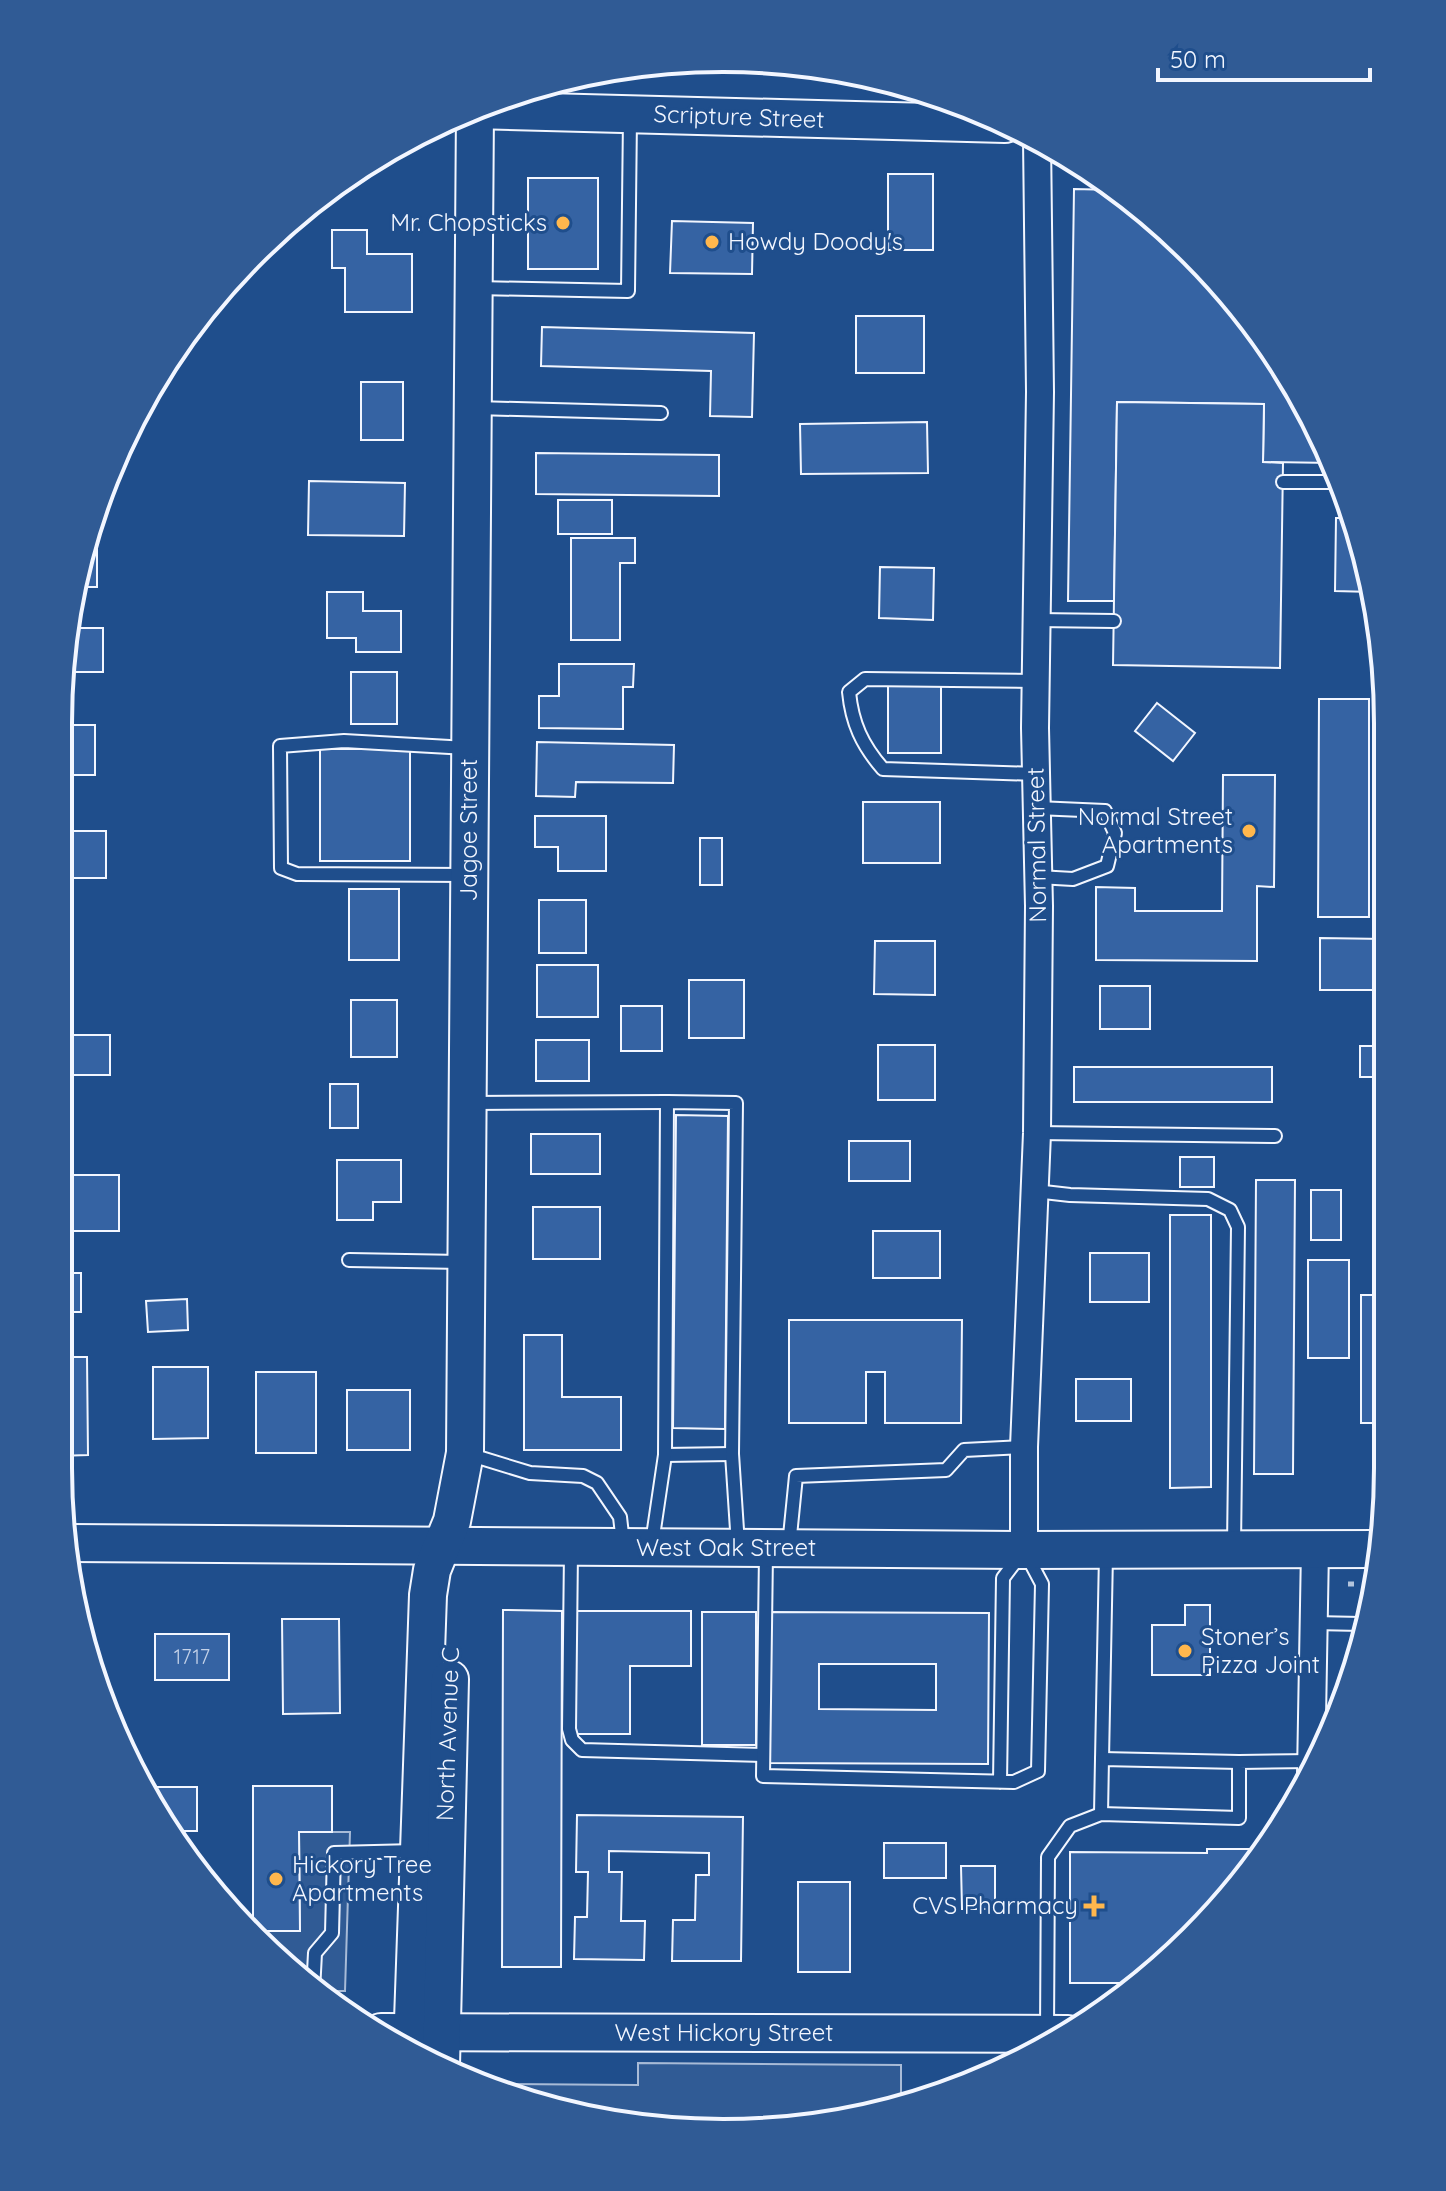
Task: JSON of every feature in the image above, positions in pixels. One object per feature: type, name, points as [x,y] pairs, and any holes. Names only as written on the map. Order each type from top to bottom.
[{"type":"street","name":"Scripture Street","points":[[504,111],[948,113]]},
{"type":"street","name":"Jagoe Street","points":[[417,2042],[419,1851],[428,1595],[432,1570],[452,1521],[465,1453],[474,122]]},
{"type":"street","name":"Normal Street","points":[[1024,1550],[1024,1447],[1037,1133],[1036,681],[1040,392],[1037,153]]},
{"type":"street","name":"West Oak Street","points":[[77,1543],[764,1549],[1368,1549]]},
{"type":"street","name":"North Avenue C","points":[[417,2042],[452,1595],[442,1547]]},
{"type":"street","points":[[1315,1549],[1314,1623],[1321,1725]]},
{"type":"street","name":"West Hickory Street","points":[[417,2042],[1044,2034]]},
{"type":"lane","points":[[473,288],[628,291],[630,113]]},
{"type":"lane","points":[[473,407],[661,413]]},
{"type":"lane","points":[[1283,482],[1327,482]]},
{"type":"lane","points":[[1037,620],[1114,621]]},
{"type":"lane","points":[[1036,681],[865,679],[849,692],[852,721],[867,751],[883,769],[1036,774]]},
{"type":"lane","points":[[469,875],[297,874],[281,868],[280,746],[344,741],[470,748]]},
{"type":"lane","points":[[1037,808],[1105,811],[1115,833],[1107,866],[1073,879],[1038,877]]},
{"type":"lane","points":[[637,1548],[665,1455],[667,1102]]},
{"type":"lane","points":[[467,1103],[736,1103],[732,1454],[764,1549],[763,1776],[1000,1782],[1014,1782],[1038,1771],[1042,1584],[1024,1550],[1003,1578],[1000,1782]]},
{"type":"lane","points":[[1037,1133],[1275,1136]]},
{"type":"lane","points":[[1035,1191],[1208,1199],[1230,1210],[1238,1227],[1234,1549]]},
{"type":"lane","points":[[349,1260],[466,1262]]},
{"type":"lane","points":[[764,1549],[796,1476],[946,1470],[964,1450],[1024,1447]]},
{"type":"lane","points":[[465,1453],[530,1473],[583,1476],[597,1483],[637,1548]]},
{"type":"lane","points":[[665,1455],[732,1454]]},
{"type":"lane","points":[[571,1548],[569,1729],[572,1740],[582,1750],[763,1755]]},
{"type":"lane","points":[[1101,1814],[1106,1550]]},
{"type":"lane","points":[[1314,1623],[1355,1624]]},
{"type":"lane","points":[[1102,1759],[1302,1766]]},
{"type":"lane","points":[[1057,2027],[1048,1857],[1070,1826],[1101,1814],[1239,1818],[1239,1762]]},
{"type":"lane","points":[[314,1973],[315,1953],[332,1933],[334,1853],[419,1851]]},
{"type":"path","points":[[1348,1584],[1358,1584]]},
{"type":"shaded area","points":[[299,1832],[350,1832],[345,1991],[337,1991],[327,1984],[266,1931],[300,1931]]},
{"type":"shaded area","points":[[638,2063],[901,2065],[901,2094],[850,2106],[766,2118],[680,2118],[638,2113],[555,2097],[514,2084],[638,2085]]},
{"type":"building","points":[[888,174],[933,174],[933,250],[888,250]]},
{"type":"building","name":"Mr. Chopsticks","points":[[528,178],[598,178],[598,269],[528,269]]},
{"type":"building","points":[[1074,189],[1095,190],[1152,234],[1212,294],[1264,361],[1287,398],[1319,463],[1263,462],[1264,404],[1117,402],[1114,601],[1068,601]]},
{"type":"building","points":[[672,221],[753,223],[752,274],[670,273]]},
{"type":"building","points":[[332,230],[367,230],[367,254],[412,254],[412,312],[345,312],[345,268],[332,268]]},
{"type":"building","points":[[856,316],[924,316],[924,373],[856,373]]},
{"type":"building","points":[[542,327],[754,333],[752,417],[710,416],[711,371],[541,366]]},
{"type":"building","points":[[361,382],[403,382],[403,440],[361,440]]},
{"type":"building","points":[[1117,402],[1264,404],[1263,462],[1283,463],[1280,668],[1113,665]]},
{"type":"building","points":[[927,422],[928,473],[801,474],[800,424]]},
{"type":"building","points":[[536,453],[719,455],[719,496],[536,494]]},
{"type":"building","points":[[309,481],[405,483],[404,536],[308,535]]},
{"type":"building","points":[[558,500],[612,500],[612,534],[558,534]]},
{"type":"building","points":[[1336,518],[1340,518],[1360,592],[1335,591]]},
{"type":"building","points":[[571,538],[635,538],[635,563],[620,563],[620,640],[571,640]]},
{"type":"building","points":[[97,546],[97,587],[87,587]]},
{"type":"building","points":[[880,567],[934,568],[933,620],[879,618]]},
{"type":"building","points":[[327,592],[363,592],[363,611],[401,611],[401,652],[356,652],[356,638],[327,638]]},
{"type":"building","points":[[80,628],[103,628],[103,672],[74,672]]},
{"type":"building","points":[[559,664],[634,664],[633,687],[623,687],[623,729],[539,728],[539,696],[559,696]]},
{"type":"building","points":[[351,672],[397,672],[397,724],[351,724]]},
{"type":"building","points":[[888,684],[941,684],[941,753],[888,753]]},
{"type":"building","points":[[1319,699],[1369,699],[1369,917],[1318,917]]},
{"type":"building","points":[[1157,703],[1195,733],[1173,761],[1135,731]]},
{"type":"building","points":[[72,725],[95,725],[95,775],[72,775]]},
{"type":"building","points":[[537,742],[674,745],[673,783],[576,782],[575,797],[536,796]]},
{"type":"building","points":[[320,749],[410,749],[410,861],[320,861]]},
{"type":"building","name":"Normal Street Apartments","points":[[1223,775],[1275,775],[1274,887],[1257,886],[1257,961],[1096,960],[1096,887],[1135,888],[1135,911],[1222,911]]},
{"type":"building","points":[[863,802],[940,802],[940,863],[863,863]]},
{"type":"building","points":[[535,816],[606,816],[606,871],[558,871],[558,847],[535,847]]},
{"type":"building","points":[[72,831],[106,831],[106,878],[72,878]]},
{"type":"building","points":[[700,838],[722,838],[722,885],[700,885]]},
{"type":"building","points":[[349,889],[399,889],[399,960],[349,960]]},
{"type":"building","points":[[539,900],[586,900],[586,953],[539,953]]},
{"type":"building","points":[[1320,938],[1374,939],[1374,990],[1320,990]]},
{"type":"building","points":[[875,941],[935,941],[935,995],[874,994]]},
{"type":"building","points":[[537,965],[598,965],[598,1017],[537,1017]]},
{"type":"building","points":[[689,980],[744,980],[744,1038],[689,1038]]},
{"type":"building","points":[[1100,986],[1150,986],[1150,1029],[1100,1029]]},
{"type":"building","points":[[351,1000],[397,1000],[397,1057],[351,1057]]},
{"type":"building","points":[[621,1006],[662,1006],[662,1051],[621,1051]]},
{"type":"building","points":[[72,1035],[110,1035],[110,1075],[72,1075]]},
{"type":"building","points":[[536,1040],[589,1040],[589,1081],[536,1081]]},
{"type":"building","points":[[878,1045],[935,1045],[935,1100],[878,1100]]},
{"type":"building","points":[[1360,1046],[1374,1046],[1374,1077],[1360,1077]]},
{"type":"building","points":[[1074,1067],[1272,1067],[1272,1102],[1074,1102]]},
{"type":"building","points":[[330,1084],[358,1084],[358,1128],[330,1128]]},
{"type":"building","points":[[676,1115],[728,1116],[725,1429],[673,1428]]},
{"type":"building","points":[[531,1134],[600,1134],[600,1174],[531,1174]]},
{"type":"building","points":[[849,1141],[910,1141],[910,1181],[849,1181]]},
{"type":"building","points":[[1180,1157],[1214,1157],[1214,1187],[1180,1187]]},
{"type":"building","points":[[337,1160],[401,1160],[401,1202],[373,1202],[373,1220],[337,1220]]},
{"type":"building","points":[[73,1175],[119,1175],[119,1231],[73,1231]]},
{"type":"building","points":[[1256,1180],[1295,1180],[1293,1474],[1254,1474]]},
{"type":"building","points":[[1311,1190],[1341,1190],[1341,1240],[1311,1240]]},
{"type":"building","points":[[533,1207],[600,1207],[600,1259],[533,1259]]},
{"type":"building","points":[[1170,1215],[1211,1215],[1211,1487],[1170,1488]]},
{"type":"building","points":[[873,1231],[940,1231],[940,1278],[873,1278]]},
{"type":"building","points":[[1090,1253],[1149,1253],[1149,1302],[1090,1302]]},
{"type":"building","points":[[1308,1260],[1349,1260],[1349,1358],[1308,1358]]},
{"type":"building","points":[[72,1273],[81,1273],[81,1312],[72,1312]]},
{"type":"building","points":[[1361,1295],[1374,1295],[1374,1423],[1361,1423]]},
{"type":"building","points":[[187,1299],[188,1330],[148,1332],[146,1301]]},
{"type":"building","points":[[789,1320],[962,1320],[961,1423],[885,1423],[885,1372],[866,1372],[866,1423],[789,1423]]},
{"type":"building","points":[[524,1335],[562,1335],[562,1397],[621,1397],[621,1450],[524,1450]]},
{"type":"building","points":[[72,1357],[87,1357],[88,1455],[72,1456]]},
{"type":"building","points":[[153,1367],[208,1367],[208,1438],[153,1439]]},
{"type":"building","points":[[256,1372],[316,1372],[316,1453],[256,1453]]},
{"type":"building","points":[[1076,1379],[1131,1379],[1131,1421],[1076,1421]]},
{"type":"building","points":[[347,1390],[410,1390],[410,1450],[347,1450]]},
{"type":"building","points":[[1185,1605],[1210,1605],[1210,1675],[1152,1675],[1152,1625],[1185,1625]]},
{"type":"building","points":[[503,1610],[562,1611],[561,1967],[502,1967]]},
{"type":"building","points":[[576,1611],[691,1611],[691,1666],[630,1666],[630,1734],[576,1734]]},
{"type":"building","points":[[702,1612],[756,1612],[756,1745],[702,1745]]},
{"type":"building","points":[[768,1612],[989,1613],[988,1764],[767,1763]],"holes":[[[819,1664],[936,1664],[936,1710],[819,1709]]]},
{"type":"building","points":[[282,1619],[339,1619],[340,1713],[283,1714]]},
{"type":"building","points":[[155,1634],[229,1634],[229,1680],[155,1680]]},
{"type":"building","name":"Hickory Tree Apartments","points":[[253,1786],[332,1786],[332,1832],[299,1832],[300,1931],[266,1931],[253,1917]]},
{"type":"building","points":[[155,1787],[197,1787],[197,1831],[183,1831]]},
{"type":"building","points":[[577,1815],[743,1817],[741,1961],[672,1961],[673,1920],[695,1920],[696,1875],[709,1875],[709,1853],[609,1851],[609,1872],[622,1872],[621,1921],[645,1921],[644,1960],[574,1959],[575,1917],[587,1917],[588,1872],[576,1872]]},
{"type":"building","points":[[884,1843],[946,1843],[946,1878],[884,1878]]},
{"type":"building","name":"CVS Pharmacy","points":[[1207,1849],[1250,1849],[1183,1928],[1120,1983],[1070,1983],[1070,1852],[1207,1853]]},
{"type":"building","points":[[961,1866],[995,1866],[995,1909],[962,1909]]},
{"type":"building","points":[[798,1882],[850,1882],[850,1972],[798,1972]]},
{"type":"place","name":"Mr. Chopsticks","points":[[563,223]]},
{"type":"place","name":"Howdy Doody's","points":[[712,242]]},
{"type":"place","name":"Normal Street Apartments","points":[[1249,831]]},
{"type":"place","name":"Stoner’s Pizza Joint","points":[[1185,1651]]},
{"type":"place","name":"Hickory Tree Apartments","points":[[276,1879]]},
{"type":"place","name":"CVS Pharmacy","points":[[1094,1906]]}]
